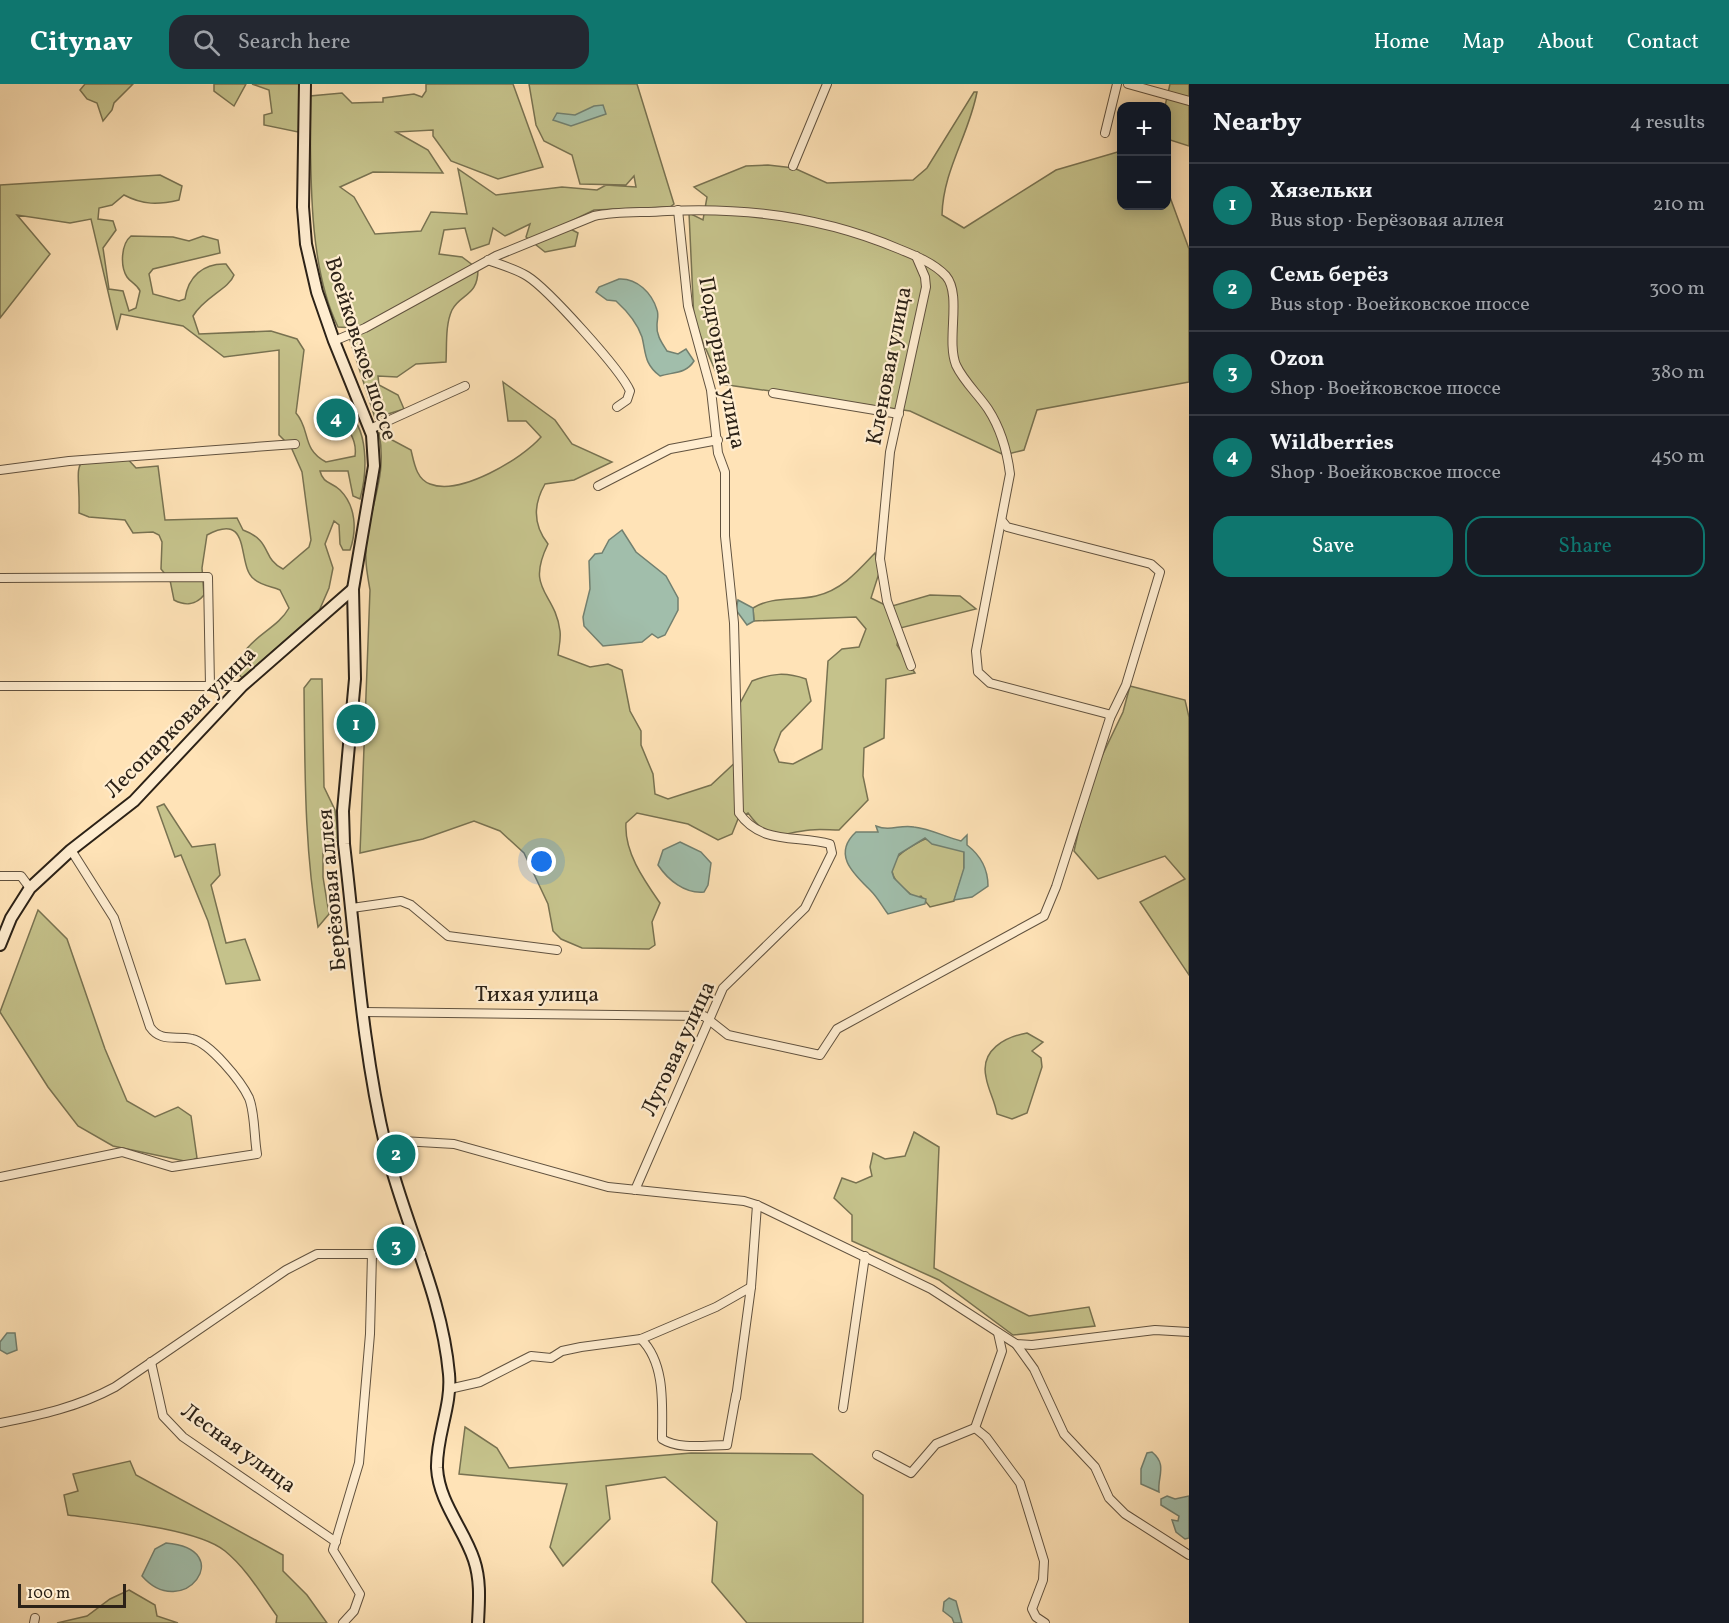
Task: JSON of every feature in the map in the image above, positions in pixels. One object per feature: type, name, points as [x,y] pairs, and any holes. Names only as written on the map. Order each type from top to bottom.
[{"type":"street","name":"Воейковское шоссе","points":[[305,84],[303,207],[306,244],[317,292],[370,429],[374,466],[353,589]]},
{"type":"street","points":[[793,166],[827,84]]},
{"type":"street","points":[[1105,133],[1117,84]]},
{"type":"street","points":[[1128,84],[1189,101]]},
{"type":"street","points":[[334,340],[365,328],[488,260],[594,216],[678,210],[796,218],[860,232],[915,255]]},
{"type":"street","name":"Подгорная улица","points":[[678,210],[688,306],[711,390],[718,453],[724,472],[725,536],[731,572],[733,630]]},
{"type":"street","name":"Кленовая улица","points":[[911,666],[887,601],[880,559],[890,452],[926,287],[925,277],[915,255]]},
{"type":"street","name":"Кленовая улица","points":[[915,255],[942,273],[950,282],[952,347],[956,364],[963,378],[987,408],[1006,448],[1010,484],[976,651],[978,672],[990,683],[1108,714],[1110,718]]},
{"type":"street","points":[[488,260],[528,276],[601,350],[625,379],[630,391],[627,400],[617,407]]},
{"type":"street","points":[[370,429],[465,386]]},
{"type":"street","points":[[773,393],[899,414]]},
{"type":"street","points":[[598,486],[670,449],[718,440]]},
{"type":"street","points":[[0,470],[69,461],[295,444]]},
{"type":"street","points":[[709,1020],[728,1035],[819,1055],[837,1029],[1044,916],[1056,887],[1110,718],[1126,685],[1160,572],[1151,564],[1006,527],[1003,522]]},
{"type":"street","points":[[0,578],[208,577],[210,686]]},
{"type":"street","name":"Лесопарковая улица","points":[[0,945],[11,918],[30,888],[71,850],[134,801],[242,686],[353,589]]},
{"type":"street","name":"Берёзовая аллея","points":[[353,589],[355,679],[344,812],[372,1088],[386,1146]]},
{"type":"street","name":"Луговая улица","points":[[635,1190],[723,988],[805,908],[832,853],[830,844],[777,838],[758,830],[745,822],[739,813],[733,630]]},
{"type":"street","points":[[0,686],[242,686]]},
{"type":"street","points":[[0,1177],[122,1152],[172,1167],[257,1154],[249,1099],[212,1048],[189,1038],[165,1038],[155,1034],[150,1026],[114,918],[71,850]]},
{"type":"street","points":[[0,876],[21,876],[30,888]]},
{"type":"street","points":[[352,908],[401,901],[411,904],[448,936],[557,950]]},
{"type":"street","name":"Тихая улица","points":[[363,1012],[665,1014],[704,1016],[709,1020]]},
{"type":"street","points":[[478,1623],[480,1584],[474,1560],[441,1491],[437,1469],[440,1434],[449,1389],[439,1317],[386,1146],[454,1144],[608,1187],[744,1201],[757,1205],[931,1289],[1016,1344],[1034,1369],[1064,1434],[1095,1467],[1109,1498],[1125,1514],[1189,1555]]},
{"type":"street","points":[[641,1339],[651,1352],[660,1382],[663,1400],[662,1438],[667,1442],[684,1445],[727,1445],[751,1287],[757,1205]]},
{"type":"street","points":[[0,1424],[54,1413],[86,1402],[151,1362],[286,1270],[317,1254],[421,1254]]},
{"type":"street","points":[[343,1623],[354,1611],[360,1594],[333,1550],[358,1463],[370,1334],[372,1254]]},
{"type":"street","points":[[843,1408],[864,1256]]},
{"type":"street","points":[[449,1389],[480,1382],[531,1356],[551,1358],[562,1351],[641,1339],[716,1307],[751,1287]]},
{"type":"street","points":[[1002,1351],[1016,1344],[1032,1345],[1155,1330],[1189,1332]]},
{"type":"street","points":[[877,1455],[911,1473],[936,1444],[975,1428],[1002,1351],[998,1333]]},
{"type":"street","name":"Лесная улица","points":[[151,1362],[163,1416],[183,1437],[336,1542]]},
{"type":"street","points":[[975,1428],[986,1437],[1020,1483],[1044,1561],[1043,1580],[1032,1609],[1036,1617],[1045,1623]]},
{"type":"shaded area","points":[[85,84],[133,84],[114,103],[112,110],[103,121],[97,103],[87,99],[80,90]]},
{"type":"shaded area","points":[[214,84],[246,84],[234,106],[214,91]]},
{"type":"shaded area","points":[[252,84],[301,84],[301,127],[298,132],[264,125],[264,115],[272,113],[269,90]]},
{"type":"shaded area","points":[[426,84],[513,84],[543,167],[498,179],[451,161],[433,136],[433,130],[396,132],[428,150],[443,173],[373,172],[340,187],[354,197],[375,234],[421,231],[431,212],[467,214],[458,169],[496,195],[562,187],[597,190],[606,185],[636,187],[634,176],[626,185],[580,184],[572,155],[544,141],[536,125],[529,84],[637,84],[674,204],[670,207],[594,210],[557,228],[565,226],[578,233],[575,246],[545,252],[526,237],[530,224],[505,236],[493,228],[489,244],[471,250],[465,228],[444,230],[439,254],[462,257],[478,269],[475,285],[452,310],[447,329],[446,362],[416,364],[397,377],[378,376],[379,385],[398,395],[404,409],[375,418],[350,340],[355,328],[338,327],[328,302],[321,274],[316,245],[311,183],[310,96],[342,93],[352,103],[383,102],[383,98],[414,94],[422,97],[426,91]]},
{"type":"shaded area","points":[[1170,84],[1189,84],[1189,146],[1171,140],[1171,102],[1166,102]]},
{"type":"shaded area","points":[[974,92],[977,92],[973,108],[951,168],[943,199],[942,215],[964,228],[1056,170],[1117,152],[1117,210],[1171,210],[1171,200],[1189,249],[1189,382],[1037,410],[1024,450],[1004,455],[910,411],[721,384],[694,321],[689,213],[703,220],[707,197],[694,187],[746,166],[768,165],[794,168],[827,183],[913,180],[927,168]]},
{"type":"shaded area","points":[[603,105],[606,114],[571,126],[553,120],[557,113],[575,115],[594,106]]},
{"type":"shaded area","points":[[160,175],[182,186],[179,200],[151,203],[124,195],[112,205],[99,208],[98,219],[113,221],[116,230],[103,248],[109,289],[123,291],[129,311],[136,308],[140,291],[127,277],[123,261],[123,250],[131,236],[173,237],[189,241],[203,236],[218,240],[220,253],[153,269],[149,274],[153,294],[179,301],[185,299],[189,284],[198,273],[210,266],[226,264],[234,275],[231,280],[203,304],[193,316],[199,334],[271,331],[297,339],[304,350],[296,413],[304,426],[309,445],[318,457],[326,462],[355,456],[354,443],[345,422],[344,411],[358,427],[362,438],[365,464],[360,499],[353,496],[348,471],[320,471],[326,481],[337,487],[349,503],[354,518],[354,534],[350,550],[343,550],[340,544],[339,525],[334,521],[325,544],[333,568],[329,588],[319,611],[242,678],[238,673],[240,661],[245,652],[251,644],[283,617],[289,608],[280,590],[260,583],[249,572],[237,535],[231,530],[221,529],[207,535],[202,568],[204,595],[194,603],[178,602],[174,600],[170,580],[161,569],[162,542],[159,535],[153,532],[133,533],[125,520],[89,517],[79,513],[78,473],[84,460],[105,455],[124,455],[136,468],[158,466],[165,520],[237,518],[243,530],[259,539],[276,565],[283,569],[309,547],[311,540],[302,472],[291,447],[279,435],[279,350],[224,357],[183,326],[121,314],[117,330],[91,219],[70,223],[17,215],[50,254],[0,318],[0,185]]},
{"type":"shaded area","points":[[619,279],[632,281],[648,292],[658,312],[657,329],[661,342],[667,351],[678,354],[686,349],[694,361],[691,365],[679,372],[660,376],[655,372],[646,358],[642,337],[631,317],[616,301],[607,300],[596,292],[599,287]]},
{"type":"shaded area","points":[[503,382],[555,420],[572,444],[612,462],[574,480],[545,484],[538,500],[536,515],[540,530],[548,544],[539,572],[540,582],[557,618],[560,634],[558,655],[590,667],[608,664],[622,670],[630,711],[641,731],[641,745],[653,774],[655,794],[668,799],[711,785],[740,758],[738,707],[752,681],[766,676],[785,674],[806,679],[811,701],[781,732],[774,750],[779,762],[793,764],[822,749],[828,661],[842,649],[859,647],[866,629],[856,617],[754,621],[753,608],[768,602],[816,596],[834,589],[849,579],[875,553],[880,570],[871,598],[889,607],[930,595],[960,596],[976,609],[900,628],[897,645],[915,673],[886,679],[884,738],[864,748],[863,776],[868,800],[839,830],[770,834],[748,813],[738,819],[732,834],[718,840],[688,824],[637,813],[626,823],[626,834],[632,855],[660,903],[652,922],[655,945],[649,949],[582,948],[561,939],[553,931],[548,904],[524,853],[500,831],[474,821],[423,839],[360,853],[370,590],[366,546],[380,474],[379,433],[411,450],[415,465],[425,482],[443,486],[473,480],[505,465],[541,437],[526,421],[508,421]]},
{"type":"shaded area","points":[[622,530],[636,552],[666,576],[678,598],[678,610],[665,635],[658,638],[652,634],[642,642],[603,646],[584,626],[583,617],[590,589],[589,561],[595,554],[602,553],[609,540]]},
{"type":"shaded area","points":[[738,600],[753,608],[754,621],[747,625],[736,610]]},
{"type":"shaded area","points":[[311,679],[322,679],[324,787],[335,810],[339,840],[323,848],[323,877],[329,914],[318,927],[310,868],[305,778],[304,688]]},
{"type":"shaded area","points":[[1130,686],[1185,700],[1189,717],[1189,975],[1140,902],[1185,879],[1165,856],[1098,879],[1074,851],[1090,781],[1123,712]]},
{"type":"shaded area","points":[[164,804],[192,847],[215,844],[220,875],[211,885],[226,943],[245,939],[260,980],[226,984],[208,921],[181,855],[175,857],[157,807]]},
{"type":"shaded area","points":[[876,826],[886,828],[909,826],[961,841],[967,835],[967,845],[982,863],[987,874],[988,886],[972,897],[954,900],[964,868],[964,852],[932,844],[925,838],[899,854],[892,872],[894,878],[910,894],[926,899],[925,904],[888,914],[858,878],[846,857],[849,840],[856,832],[878,832]]},
{"type":"shaded area","points":[[925,839],[964,851],[964,870],[954,901],[930,907],[921,896],[915,898],[900,886],[894,877],[892,870],[897,858]]},
{"type":"shaded area","points":[[680,842],[701,852],[711,863],[708,885],[704,892],[690,891],[678,885],[658,865],[663,850]]},
{"type":"shaded area","points":[[38,910],[67,939],[105,1049],[127,1101],[155,1117],[178,1107],[191,1116],[197,1158],[189,1162],[113,1146],[78,1126],[48,1087],[0,1012]]},
{"type":"shaded area","points":[[1027,1033],[1043,1042],[1032,1051],[1041,1058],[1042,1067],[1027,1113],[1012,1119],[997,1114],[985,1068],[987,1059],[996,1046],[1010,1038]]},
{"type":"shaded area","points":[[914,1132],[939,1147],[934,1268],[1029,1316],[1089,1307],[1095,1326],[1013,1335],[939,1280],[852,1241],[852,1215],[834,1198],[842,1178],[856,1183],[872,1176],[870,1167],[873,1153],[885,1159],[905,1156]]},
{"type":"shaded area","points":[[7,1333],[15,1333],[17,1350],[7,1354],[0,1350],[0,1342]]},
{"type":"shaded area","points":[[465,1427],[497,1448],[509,1468],[691,1453],[812,1454],[863,1495],[863,1623],[747,1623],[712,1582],[717,1522],[665,1477],[606,1486],[610,1519],[563,1566],[550,1547],[567,1484],[459,1474]]},
{"type":"shaded area","points":[[1152,1452],[1161,1466],[1159,1492],[1141,1484],[1141,1469],[1147,1453]]},
{"type":"shaded area","points":[[130,1461],[136,1475],[283,1555],[283,1571],[307,1595],[327,1623],[276,1623],[277,1616],[247,1574],[233,1558],[212,1543],[194,1536],[150,1526],[68,1515],[64,1495],[78,1491],[73,1474]]},
{"type":"shaded area","points":[[1167,1496],[1175,1499],[1189,1496],[1189,1538],[1185,1539],[1176,1532],[1172,1520],[1178,1521],[1179,1516],[1161,1505],[1161,1499]]},
{"type":"shaded area","points":[[166,1543],[188,1548],[199,1557],[201,1568],[197,1579],[187,1588],[173,1592],[158,1588],[142,1576],[155,1549]]},
{"type":"shaded area","points":[[129,1590],[155,1605],[157,1616],[178,1623],[57,1623],[87,1616],[110,1599]]},
{"type":"shaded area","points":[[949,1598],[956,1601],[962,1623],[954,1623],[952,1618],[943,1611],[944,1602]]},
{"type":"place","name":"Wildberries","points":[[336,418]]},
{"type":"place","name":"Хязельки","points":[[356,724]]},
{"type":"place","name":"Семь берёз","points":[[396,1154]]},
{"type":"place","name":"Ozon","points":[[396,1246]]}]
